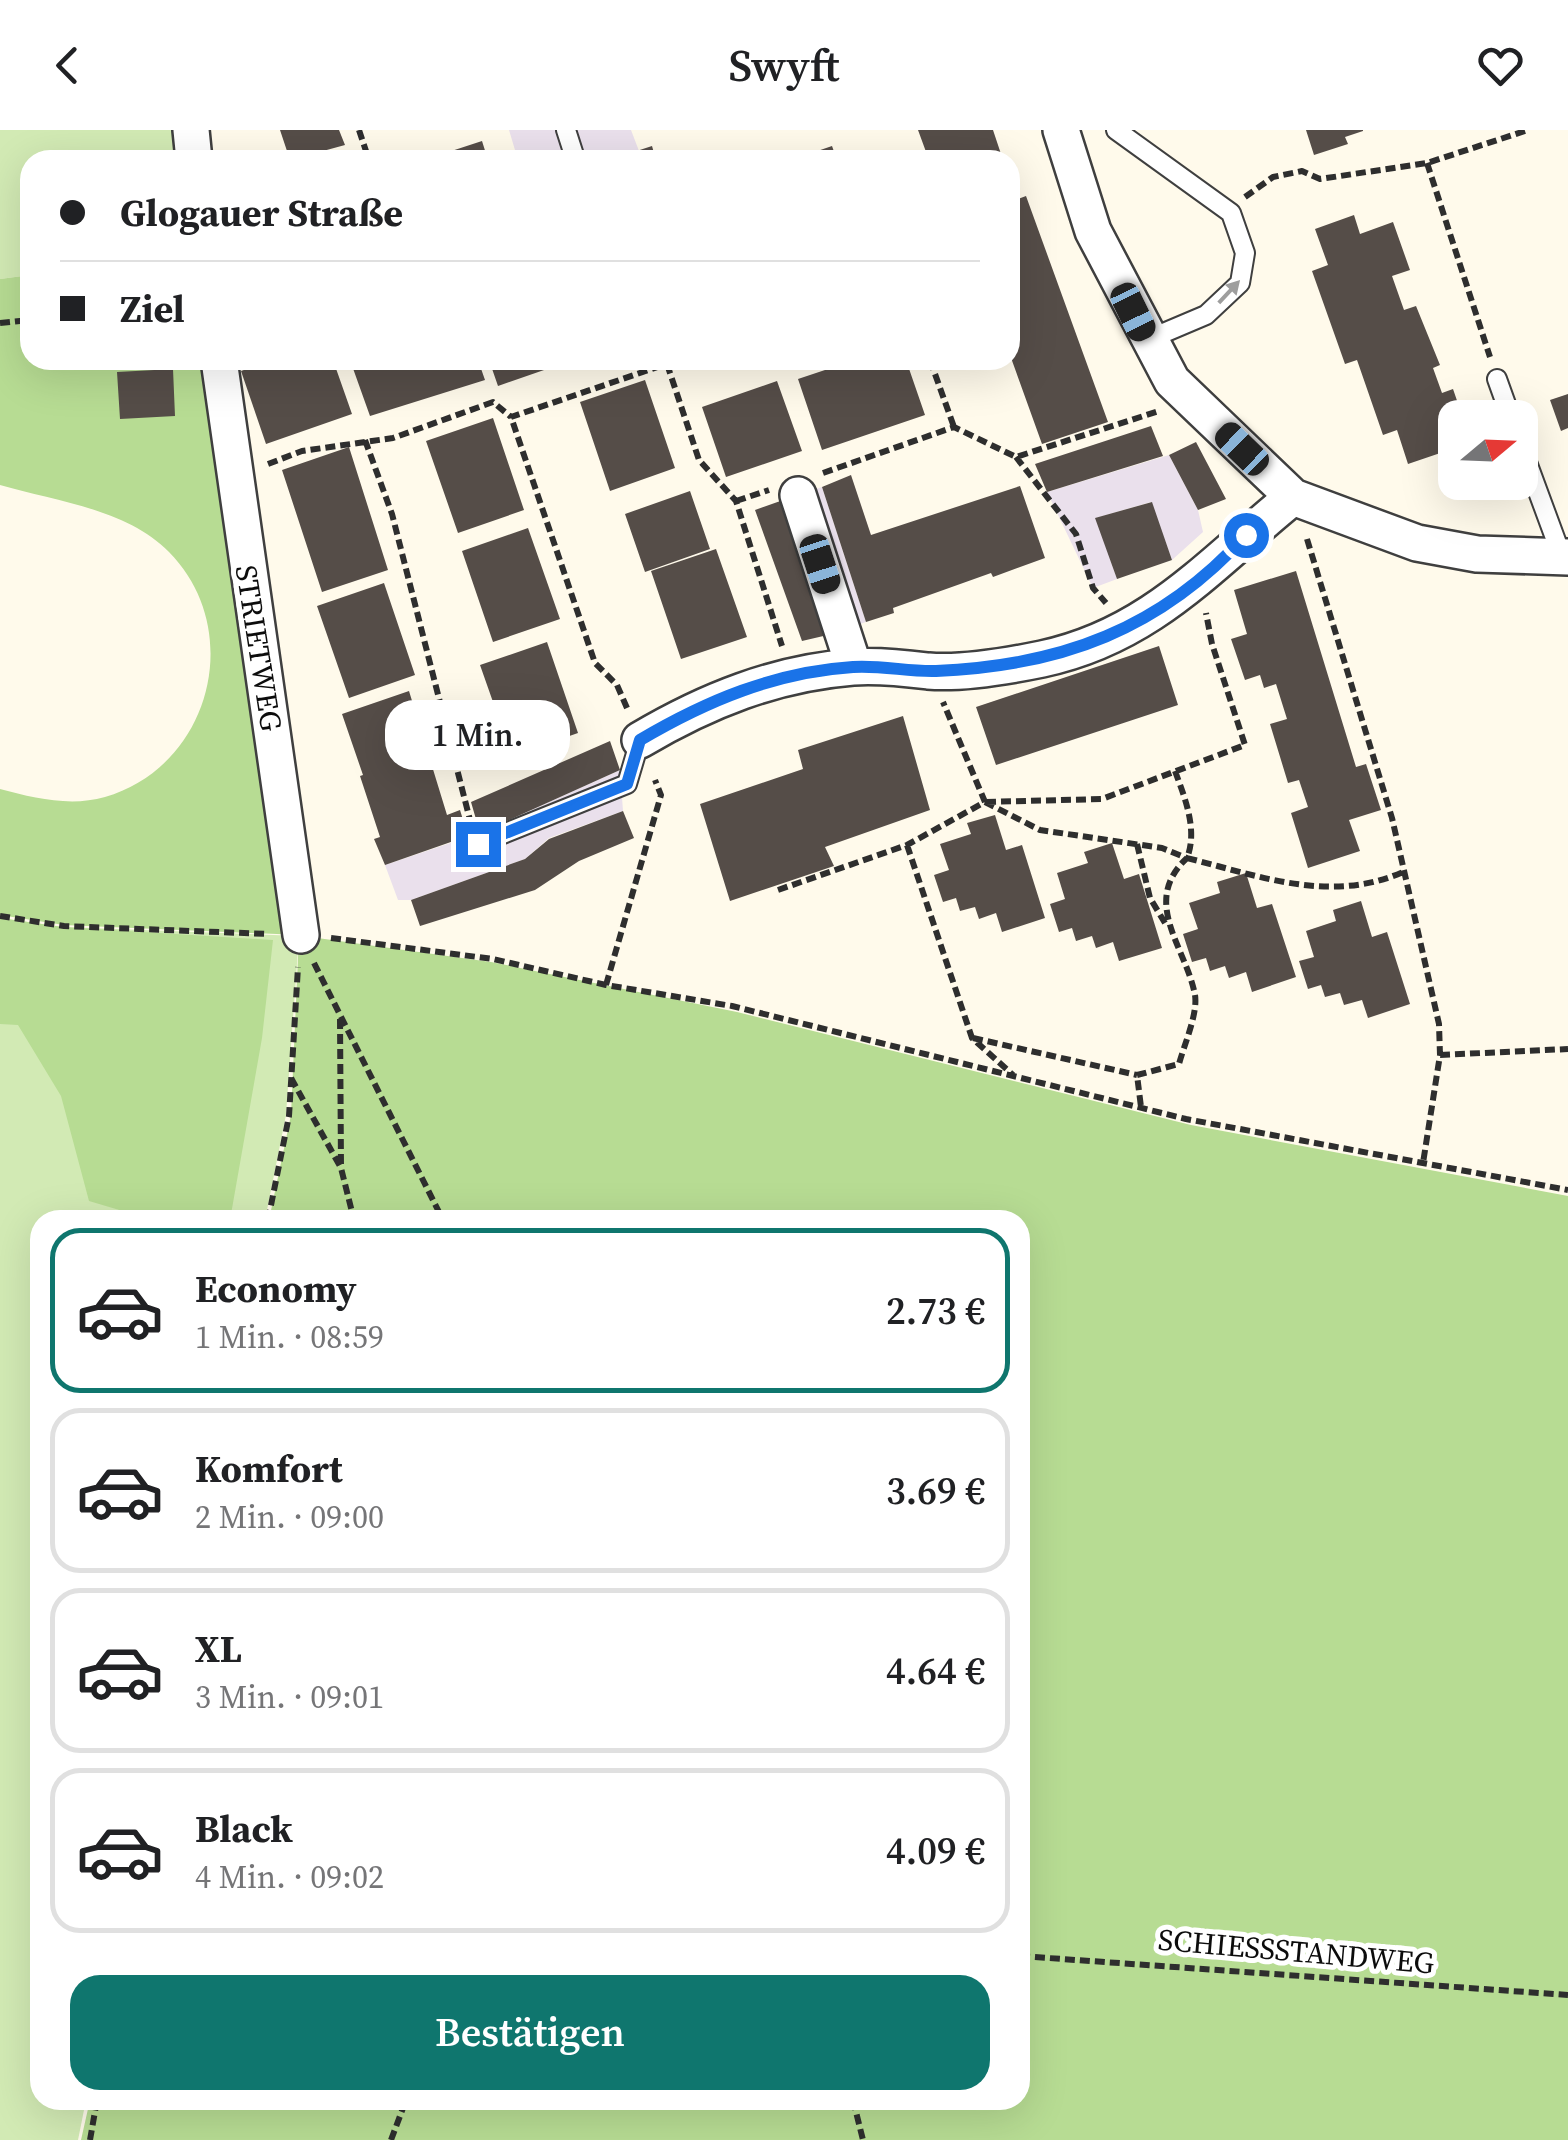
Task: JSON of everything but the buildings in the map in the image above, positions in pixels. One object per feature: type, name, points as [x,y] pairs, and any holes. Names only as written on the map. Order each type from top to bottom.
[{"type":"street","points":[[1060,130],[1092,230],[1172,381],[1293,497],[1417,544],[1477,554],[1565,557]]},
{"type":"street","name":"STRIETWEG","points":[[219,370],[300,936]]},
{"type":"street","points":[[796,486],[854,667]]},
{"type":"street","points":[[640,740],[700,704],[792,676],[854,667],[930,671],[1044,659],[1128,628],[1156,614],[1205,576],[1293,497]]},
{"type":"lane","points":[[1116,130],[1231,212],[1245,252],[1240,283],[1206,316],[1147,340]]},
{"type":"lane","points":[[1497,379],[1505,400]]},
{"type":"lane","points":[[1538,489],[1565,557]]},
{"type":"lane","points":[[478,844],[627,784],[640,740]]},
{"type":"path","points":[[1231,212],[1250,191],[1273,177],[1302,171],[1320,179],[1427,164],[1528,130]]},
{"type":"path","points":[[1427,164],[1497,379]]},
{"type":"path","points":[[510,417],[649,370]]},
{"type":"path","points":[[669,370],[699,460],[736,501],[792,676]]},
{"type":"path","points":[[934,370],[954,427],[1016,458],[1076,534],[1092,588],[1128,628]]},
{"type":"path","points":[[1016,458],[1192,400]]},
{"type":"path","points":[[233,476],[302,452],[393,438],[493,402],[510,417],[594,663],[617,684],[661,795],[606,985]]},
{"type":"path","points":[[736,501],[796,486],[954,427]]},
{"type":"path","points":[[366,440],[392,514],[464,799]]},
{"type":"path","points":[[1293,497],[1370,742],[1438,1024],[1440,1055],[1423,1163]]},
{"type":"path","points":[[778,890],[907,845],[984,802],[1102,799],[1245,745],[1212,644],[1205,576]]},
{"type":"path","points":[[930,671],[984,802],[1040,830],[1137,844],[1306,888],[1355,887],[1404,872]]},
{"type":"path","points":[[1166,924],[1166,899],[1174,870],[1187,858],[1192,845],[1188,808],[1176,772]]},
{"type":"path","points":[[972,1038],[1137,1075],[1179,1064],[1196,999],[1166,924],[1150,898],[1137,844]]},
{"type":"path","points":[[907,845],[972,1038],[1014,1076]]},
{"type":"path","points":[[0,916],[64,926],[300,936],[493,959],[606,985],[732,1006],[1140,1108],[1568,1190]]},
{"type":"path","points":[[300,936],[438,1210]]},
{"type":"path","points":[[270,1210],[288,1116],[300,936]]},
{"type":"path","points":[[340,1015],[341,1168],[352,1210]]},
{"type":"path","points":[[1440,1055],[1568,1049]]},
{"type":"path","points":[[1137,1075],[1140,1108]]},
{"type":"path","points":[[291,1078],[341,1168]]},
{"type":"path","name":"SCHIESSSTANDWEG","points":[[1030,1957],[1568,1995]]},
{"type":"path","points":[[90,2140],[96,2110]]},
{"type":"path","points":[[391,2140],[402,2110]]},
{"type":"path","points":[[856,2110],[863,2140]]},
{"type":"shaded area","points":[[509,130],[631,130],[639,150],[515,150]]},
{"type":"shaded area","points":[[1169,455],[1198,510],[1203,532],[1172,560],[1151,502],[1096,518],[1117,579],[1093,588],[1047,492]]},
{"type":"shaded area","points":[[822,487],[866,622],[832,634],[786,499]]},
{"type":"shaded area","points":[[620,770],[623,811],[549,838],[525,859],[411,900],[398,900],[385,865],[480,833]]},
{"type":"green space","points":[[0,130],[187,130],[188,150],[20,150],[20,276],[0,279]]},
{"type":"green space","points":[[20,276],[20,370],[216,370],[303,936],[491,962],[737,1012],[1191,1125],[1568,1196],[1568,2140],[81,2140],[88,2110],[1030,2110],[1030,1210],[271,1210],[291,1115],[299,935],[64,925],[0,915],[0,789],[39,798],[79,801],[105,797],[141,781],[171,757],[192,726],[206,692],[211,656],[206,619],[193,584],[152,537],[89,508],[0,485],[0,279]]},
{"type":"green space","points":[[0,918],[63,927],[299,936],[286,1115],[267,1210],[30,1210],[30,2110],[84,2110],[78,2140],[0,2140]]},
{"type":"green space","points":[[0,918],[63,927],[273,940],[262,1038],[232,1210],[119,1210],[89,1201],[61,1096],[18,1025],[0,1024]]},
{"type":"route","points":[[478,844],[627,784],[640,740],[700,704],[792,676],[854,667],[930,671],[1044,659],[1107,637],[1156,614],[1222,562],[1246,535]]}]
